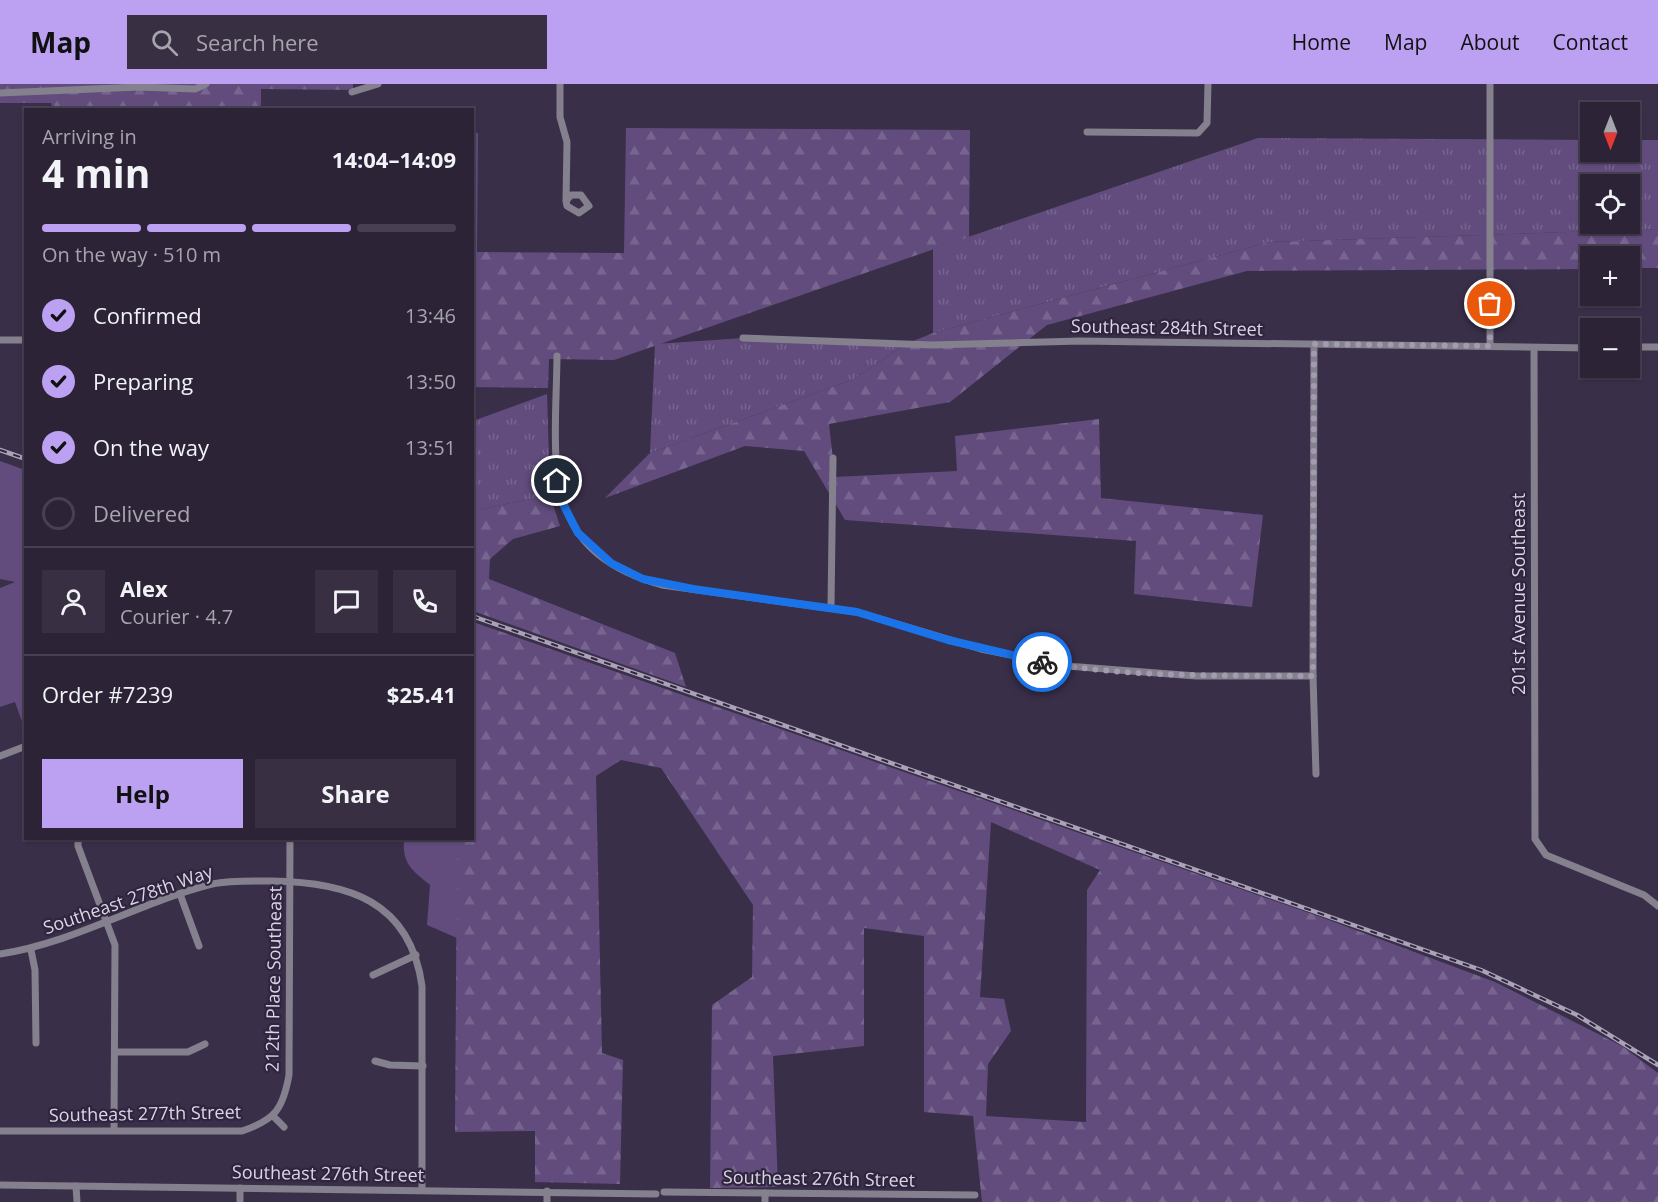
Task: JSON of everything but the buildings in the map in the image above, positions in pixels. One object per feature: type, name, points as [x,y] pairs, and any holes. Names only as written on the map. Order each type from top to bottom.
[{"type":"street","points":[[0,93],[139,87],[195,89],[206,84]]},
{"type":"street","points":[[352,92],[378,84]]},
{"type":"street","points":[[560,84],[560,117],[567,142],[566,201]]},
{"type":"street","points":[[1087,132],[1198,133],[1204,129],[1209,116],[1208,84]]},
{"type":"street","points":[[1490,84],[1490,346]]},
{"type":"street","name":"Southeast 284th Street","points":[[744,338],[932,345],[1080,341],[1580,348]]},
{"type":"street","points":[[0,340],[24,340]]},
{"type":"street","points":[[1314,344],[1313,676],[1316,774]]},
{"type":"street","points":[[1640,347],[1658,347]]},
{"type":"street","name":"201st Avenue Southeast","points":[[1533,349],[1535,839],[1546,855],[1644,895],[1658,906]]},
{"type":"street","points":[[557,356],[557,481],[563,504],[578,533],[611,563],[632,575],[662,585],[831,607],[871,615],[981,649],[1067,666],[1196,676],[1313,676]]},
{"type":"street","points":[[831,607],[833,458]]},
{"type":"street","points":[[0,756],[24,747]]},
{"type":"street","points":[[78,840],[78,846],[115,945],[114,1130]]},
{"type":"street","name":"212th Place Southeast","points":[[273,1116],[284,1101],[289,1075],[290,840]]},
{"type":"street","name":"Southeast 278th Way","points":[[0,954],[31,950],[180,894],[230,881],[290,881],[331,885],[371,901],[400,927],[416,955],[422,986],[422,1190]]},
{"type":"street","points":[[180,894],[199,946]]},
{"type":"street","points":[[31,950],[35,970],[36,1043]]},
{"type":"street","points":[[373,975],[416,955]]},
{"type":"street","points":[[115,1052],[188,1052],[205,1044]]},
{"type":"street","points":[[375,1061],[390,1065],[423,1066]]},
{"type":"street","points":[[273,1116],[284,1127]]},
{"type":"street","name":"Southeast 277th Street","points":[[0,1131],[242,1131],[273,1116]]},
{"type":"street","name":"Southeast 276th Street","points":[[0,1185],[765,1193],[873,1198],[975,1195]]},
{"type":"street","points":[[76,1186],[76,1202]]},
{"type":"street","points":[[240,1188],[240,1202]]},
{"type":"street","points":[[547,1191],[547,1202]]},
{"type":"street","points":[[765,1193],[765,1202]]},
{"type":"green space","points":[[0,84],[353,84],[353,90],[261,89],[261,108],[52,108],[51,103],[0,103]]},
{"type":"green space","points":[[626,128],[970,130],[969,237],[614,360],[549,359],[548,388],[474,387],[474,133],[478,133],[477,252],[624,253]]},
{"type":"green space","points":[[1258,138],[1580,140],[1580,162],[1640,162],[1640,140],[1658,140],[1658,229],[1640,230],[1640,174],[1580,174],[1580,232],[1270,242],[933,333],[933,249]]},
{"type":"green space","points":[[1658,229],[1658,268],[1640,268],[1640,246],[1580,246],[1580,269],[1247,271],[1047,325],[950,402],[829,424],[835,477],[957,471],[955,436],[1099,419],[1101,498],[1263,515],[1252,607],[1134,594],[1136,541],[845,520],[804,451],[745,446],[605,498],[650,453],[854,379],[906,344],[933,333],[1270,242],[1580,232],[1580,234],[1640,234],[1640,230]]},
{"type":"green space","points":[[744,338],[906,344],[854,379],[650,453],[655,344]]},
{"type":"green space","points":[[547,394],[550,495],[474,511],[474,421]]},
{"type":"green space","points":[[0,461],[24,470],[24,727],[15,702],[0,707],[0,588],[15,582],[0,579]]},
{"type":"green space","points":[[550,495],[560,526],[513,539],[490,559],[489,579],[675,653],[686,687],[474,611],[474,511]]},
{"type":"green space","points":[[474,622],[1318,916],[1495,982],[1622,1046],[1658,1073],[1658,1202],[982,1202],[973,1116],[924,1112],[924,936],[864,928],[864,1046],[773,1056],[778,1187],[710,1188],[712,1005],[752,977],[753,905],[661,768],[621,760],[596,776],[602,1053],[623,1060],[620,1184],[535,1182],[535,1131],[455,1132],[457,840],[474,840]],"holes":[[[991,822],[1100,870],[1087,890],[1086,1122],[986,1116],[988,1064],[1011,1031],[1004,999],[980,997]]]},
{"type":"green space","points":[[404,840],[457,840],[457,938],[427,925],[430,885],[410,866]]},
{"type":"railway","points":[[0,450],[24,458]]},
{"type":"railway","points":[[474,617],[1481,970],[1577,1015],[1658,1065]]},
{"type":"way so far","points":[[1042,662],[1103,670],[1196,676],[1313,676],[1314,344],[1490,346],[1490,304]]},
{"type":"route","points":[[557,481],[563,504],[578,533],[600,555],[632,575],[662,585],[857,612],[948,640],[1042,662]]}]
